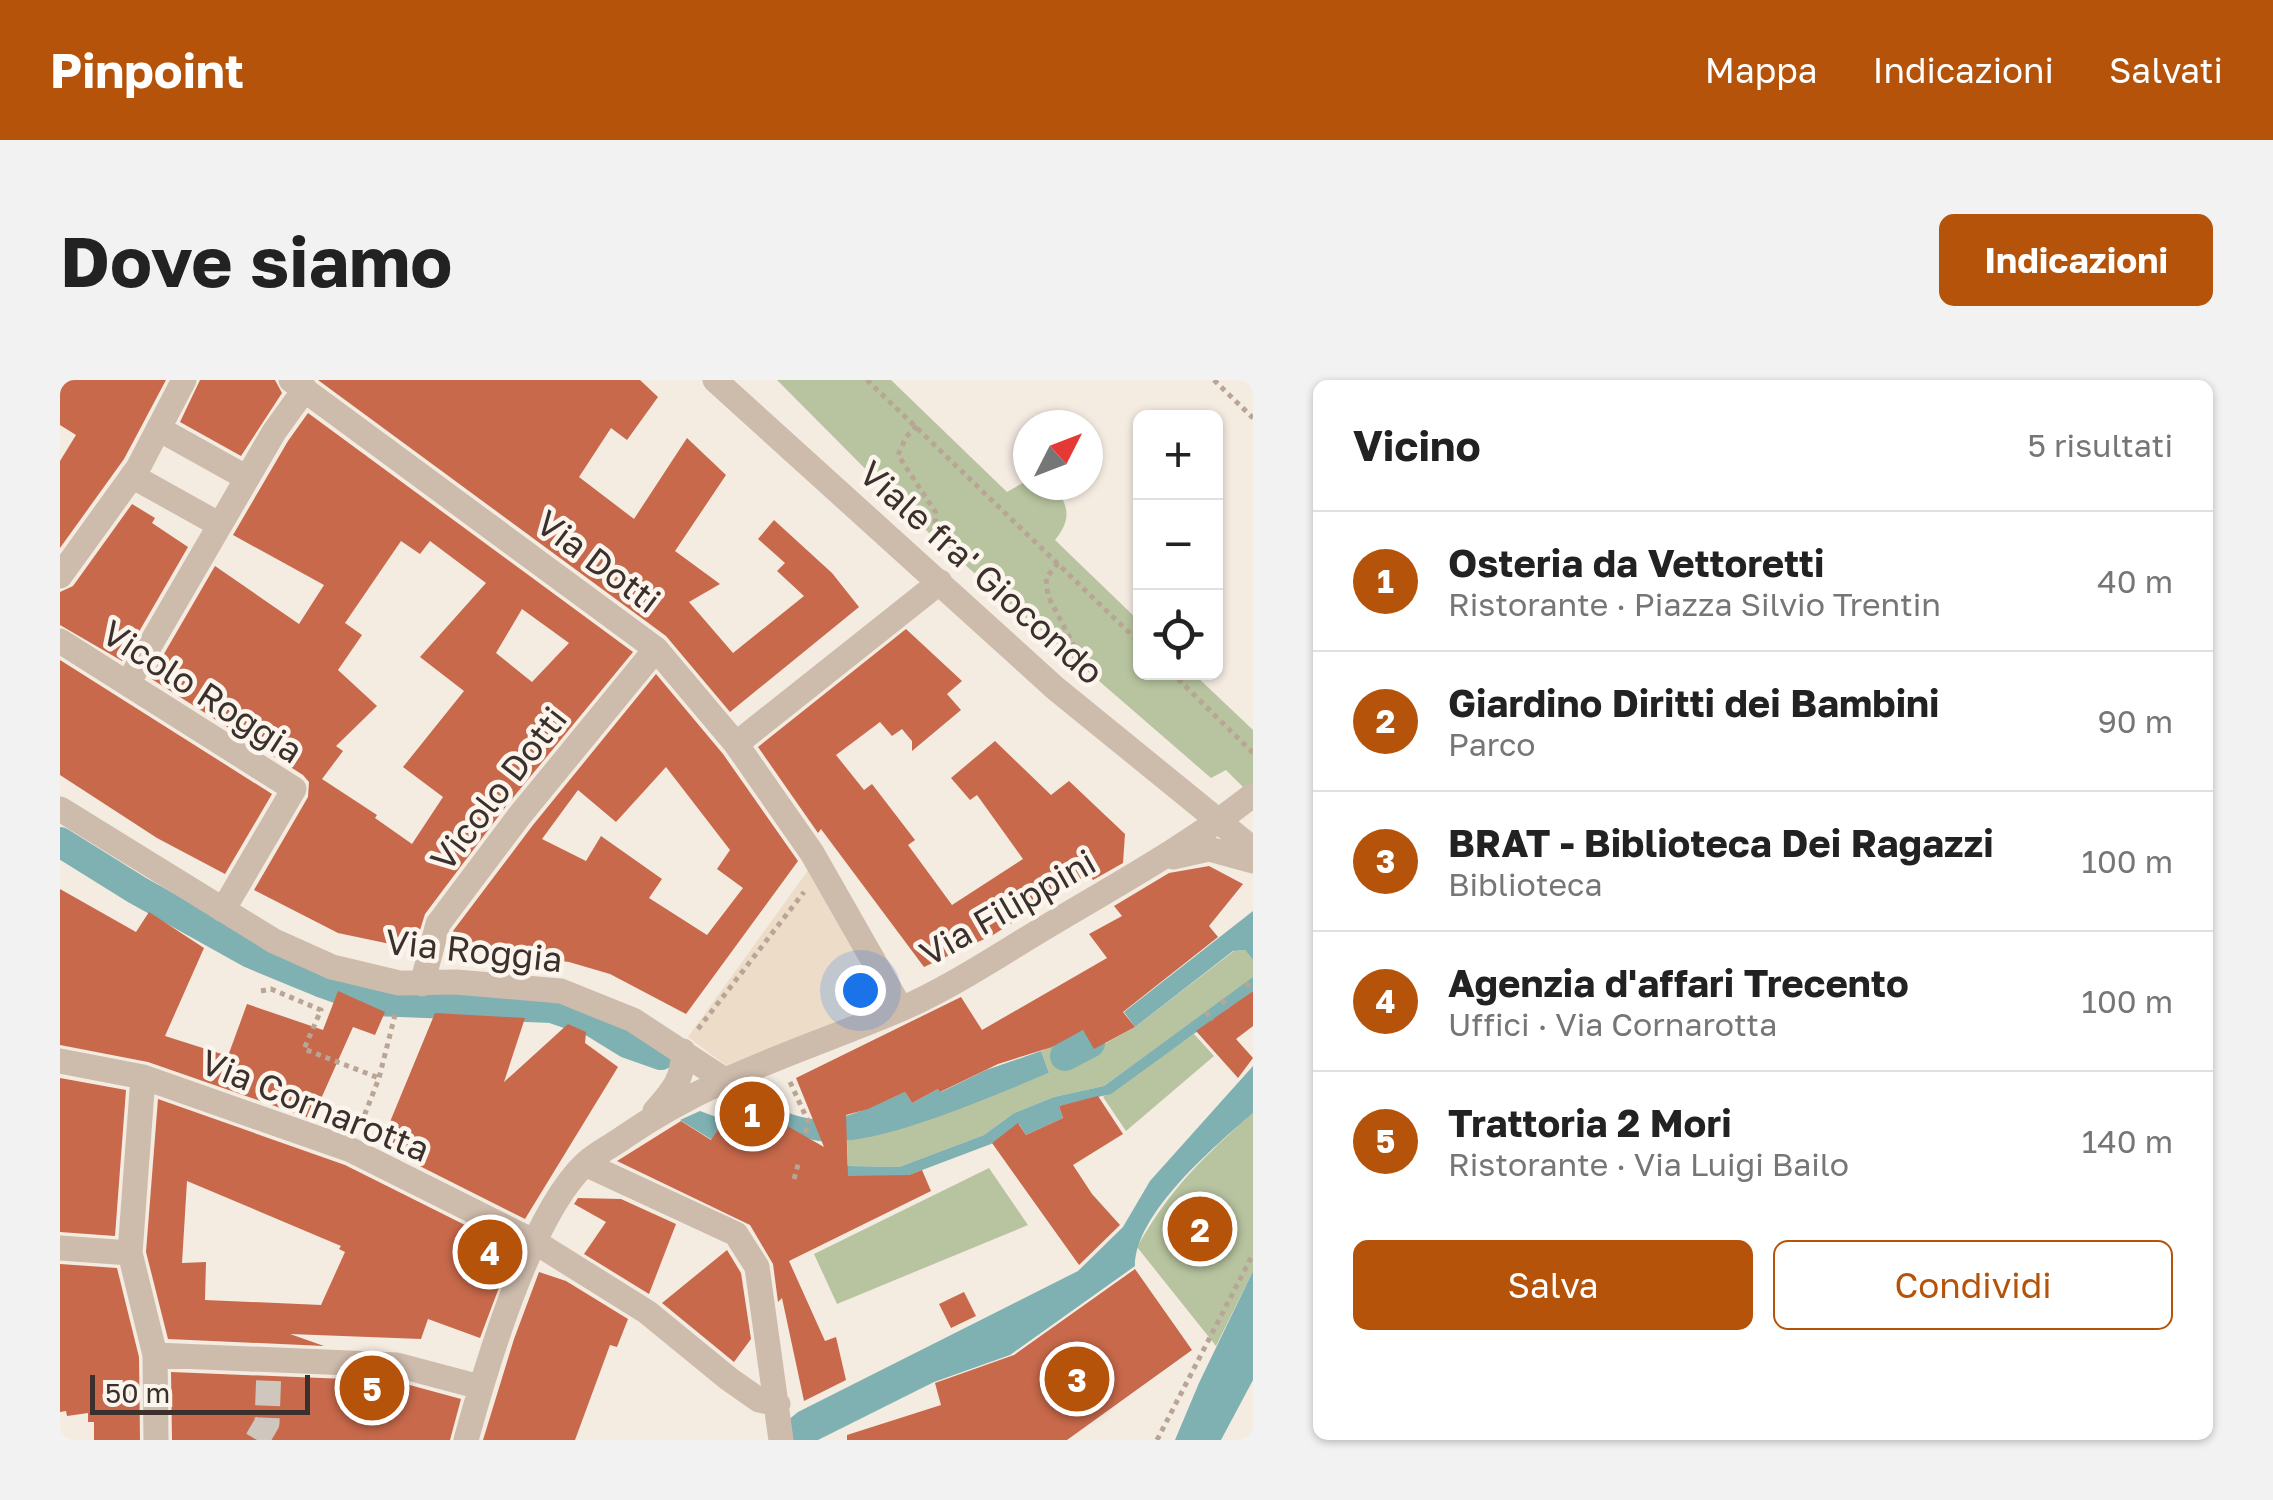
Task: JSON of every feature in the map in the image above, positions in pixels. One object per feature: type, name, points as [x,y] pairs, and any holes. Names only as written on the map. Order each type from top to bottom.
[{"type":"street","points":[[60,576],[132,476],[184,380]]},
{"type":"street","name":"Viale fra' Giocondo","points":[[715,380],[1055,688],[1253,849]]},
{"type":"street","points":[[128,683],[298,384]]},
{"type":"street","name":"Via Dotti","points":[[298,384],[656,649],[736,744],[817,861],[901,1009]]},
{"type":"street","points":[[159,429],[247,478]]},
{"type":"street","points":[[132,476],[220,525]]},
{"type":"street","points":[[736,744],[940,582]]},
{"type":"street","name":"Vicolo Roggia","points":[[60,641],[294,789],[223,910]]},
{"type":"street","name":"Vicolo Dotti","points":[[422,984],[438,924],[520,815],[656,649]]},
{"type":"street","name":"Via Filippini","points":[[645,1122],[723,1079],[901,1009],[958,979],[1150,866],[1250,798]]},
{"type":"street","name":"Via Roggia","points":[[60,809],[274,941],[332,967],[399,983],[456,982],[562,991],[632,1020],[683,1061],[723,1079]]},
{"type":"street","name":"Via Filippini","points":[[1150,866],[1192,850],[1209,849],[1253,861]]},
{"type":"street","points":[[466,1440],[480,1388],[534,1242],[554,1206],[585,1164],[645,1122],[676,1087],[683,1061]]},
{"type":"street","name":"Via Cornarotta","points":[[60,1062],[143,1077],[351,1150],[534,1242],[647,1312],[759,1400],[778,1404]]},
{"type":"street","points":[[143,1077],[130,1253],[155,1355],[156,1440]]},
{"type":"street","points":[[585,1164],[736,1234],[757,1266],[780,1440]]},
{"type":"street","points":[[60,1248],[130,1253]]},
{"type":"street","points":[[155,1355],[269,1364],[397,1364],[480,1388]]},
{"type":"path","points":[[866,380],[1133,636]]},
{"type":"path","points":[[1214,380],[1253,418]]},
{"type":"path","points":[[917,426],[898,455],[936,513],[934,538]]},
{"type":"path","points":[[1058,563],[1046,578],[1048,596],[1073,644]]},
{"type":"path","points":[[1178,680],[1253,753]]},
{"type":"path","points":[[683,1061],[817,861]]},
{"type":"path","points":[[1246,983],[1253,990]]},
{"type":"path","points":[[261,991],[272,989],[322,1010],[304,1049],[379,1078]]},
{"type":"path","points":[[1222,1000],[1229,1008]]},
{"type":"path","points":[[1206,1012],[1212,1020]]},
{"type":"path","points":[[351,1150],[379,1078],[395,1021]]},
{"type":"path","points":[[778,1057],[808,1121],[805,1137]]},
{"type":"path","points":[[794,1179],[799,1161]]},
{"type":"path","points":[[1157,1440],[1253,1254]]},
{"type":"green space","points":[[777,380],[891,380],[1007,492],[1013,489],[1013,500],[1063,500],[1064,526],[1055,540],[1133,615],[1133,680],[1200,680],[1253,730],[1253,797],[1226,770],[1211,778],[934,538]]},
{"type":"green space","points":[[1245,950],[1253,960],[1250,980],[1104,1086],[1054,1097],[1014,1113],[984,1135],[899,1167],[848,1166],[847,1141],[922,1121],[1049,1073],[1041,1051],[1056,1044],[1068,1064],[1135,1027],[1234,951]]},
{"type":"green space","points":[[1194,1034],[1214,1056],[1126,1131],[1103,1097]]},
{"type":"green space","points":[[1253,1113],[1253,1271],[1216,1346],[1137,1247],[1189,1175]]},
{"type":"green space","points":[[989,1168],[1028,1225],[837,1304],[814,1254]]},
{"type":"shaded area","points":[[809,869],[886,1004],[728,1067],[688,1037]]},
{"type":"water","points":[[1253,911],[1253,960],[1245,950],[1233,951],[1135,1027],[1124,1012]]},
{"type":"water","points":[[1253,977],[1253,991],[1111,1094],[1059,1106],[1063,1118],[1026,1135],[1019,1124],[991,1144],[901,1178],[806,1177],[762,1171],[680,1120],[700,1111],[848,1166],[899,1167],[984,1135],[1014,1113],[1054,1097],[1104,1086]]},
{"type":"water","points":[[1041,1051],[1049,1073],[963,1108],[858,1139],[829,1142],[807,1138],[740,1099],[746,1089],[789,1113],[807,1118],[841,1117],[905,1092],[912,1103],[938,1089],[941,1092],[986,1070]]},
{"type":"water","points":[[1253,1066],[1253,1113],[1199,1162],[1162,1203],[1148,1224],[1135,1266],[1010,1355],[934,1382],[818,1440],[788,1440],[787,1421],[798,1412],[1078,1271],[1123,1227],[1150,1181]]},
{"type":"water","points":[[1253,1271],[1253,1380],[1221,1440],[1175,1440],[1199,1383]]},
{"type":"building","points":[[60,380],[166,380],[124,459],[60,548],[60,461],[76,435],[60,425]]},
{"type":"building","points":[[200,380],[275,380],[282,393],[241,456],[180,422]]},
{"type":"building","points":[[318,380],[640,380],[658,397],[627,440],[611,428],[579,477],[634,519],[687,438],[726,475],[675,551],[720,584],[689,602],[733,653],[804,596],[777,571],[785,563],[758,539],[774,520],[832,573],[859,607],[730,712],[666,636]]},
{"type":"building","points":[[308,413],[633,652],[507,805],[425,914],[414,949],[338,933],[254,890],[308,797],[309,782],[150,678],[215,566],[299,624],[324,585],[233,535]],"holes":[[[401,541],[420,554],[430,541],[486,583],[420,657],[464,691],[403,767],[443,797],[412,844],[375,818],[377,815],[322,779],[343,751],[336,746],[377,706],[338,670],[362,635],[345,623]],[[522,609],[569,643],[532,682],[496,653]]]},
{"type":"building","points":[[132,504],[188,547],[122,661],[60,625],[60,592],[73,586]]},
{"type":"building","points":[[906,629],[962,681],[947,694],[961,710],[912,751],[912,741],[902,729],[892,736],[880,722],[836,755],[864,790],[872,784],[915,840],[908,845],[952,905],[1023,859],[977,795],[970,800],[951,778],[995,741],[1051,795],[1069,781],[1125,834],[1123,863],[1093,880],[1088,874],[993,935],[924,967],[821,829],[818,833],[758,747]]},
{"type":"building","points":[[60,660],[272,794],[225,874],[157,838],[60,775]]},
{"type":"building","points":[[656,674],[723,754],[798,861],[686,1014],[610,974],[569,962],[448,950],[453,931]],"holes":[[[666,767],[730,850],[717,869],[743,888],[707,935],[649,898],[662,879],[601,836],[586,861],[542,839],[578,790],[616,822]]]},
{"type":"building","points":[[1209,866],[1243,884],[1209,926],[1218,937],[1123,1012],[1135,1027],[1094,1049],[1083,1030],[1052,1047],[998,1064],[912,1103],[905,1092],[846,1115],[848,1176],[909,1175],[922,1170],[931,1191],[789,1261],[825,1341],[836,1337],[846,1380],[804,1401],[782,1298],[778,1302],[773,1264],[750,1225],[617,1161],[681,1121],[711,1140],[740,1099],[824,1147],[796,1078],[961,997],[982,1030],[1107,958],[1089,934],[1122,916],[1114,906],[1169,873]]},
{"type":"building","points":[[60,889],[136,932],[149,912],[204,948],[165,1036],[228,1056],[247,1004],[323,1030],[338,991],[385,1012],[375,1035],[353,1027],[312,1119],[148,1062],[60,1045]]},
{"type":"building","points":[[1253,991],[1253,1026],[1236,1039],[1253,1058],[1238,1078],[1196,1031]]},
{"type":"building","points":[[435,1013],[525,1018],[504,1082],[568,1024],[586,1032],[585,1043],[618,1067],[525,1219],[380,1146]]},
{"type":"building","points":[[60,1078],[126,1090],[115,1236],[60,1232]]},
{"type":"building","points":[[1098,1096],[1123,1134],[1073,1165],[1120,1225],[1079,1265],[992,1143],[1018,1123],[1026,1135],[1063,1118],[1059,1106]]},
{"type":"building","points":[[158,1099],[345,1165],[507,1246],[501,1258],[509,1261],[480,1338],[428,1319],[421,1339],[290,1334],[324,1346],[168,1339],[146,1252]],"holes":[[[187,1181],[341,1246],[339,1249],[345,1252],[321,1305],[205,1300],[206,1262],[182,1263]]]},
{"type":"building","points":[[578,1198],[621,1199],[676,1224],[649,1294],[584,1254],[606,1222],[574,1204]]},
{"type":"building","points":[[727,1250],[741,1273],[751,1339],[734,1362],[662,1303]]},
{"type":"building","points":[[60,1264],[117,1268],[139,1357],[140,1440],[94,1440],[94,1422],[88,1422],[88,1413],[67,1416],[66,1411],[60,1412]]},
{"type":"building","points":[[1135,1269],[1192,1350],[1067,1440],[847,1440],[847,1435],[941,1405],[935,1383],[1014,1355]]},
{"type":"building","points":[[539,1272],[566,1281],[628,1319],[617,1347],[610,1345],[575,1440],[483,1440],[514,1339]]},
{"type":"building","points":[[964,1292],[976,1316],[951,1328],[939,1304]]},
{"type":"building","points":[[171,1372],[395,1381],[461,1399],[450,1440],[172,1440]]},
{"type":"waterway","points":[[60,842],[250,953],[320,982],[374,1001],[552,1008],[593,1022],[627,1043],[661,1055]]},
{"type":"waterway","points":[[1065,1056],[1090,1043]]},
{"type":"tunnel","points":[[257,1440],[267,1423],[269,1368]]},
{"type":"place","name":"Osteria da Vettoretti","points":[[752,1114]]},
{"type":"place","name":"Giardino Diritti dei Bambini","points":[[1200,1229]]},
{"type":"place","name":"Agenzia d'affari Trecento","points":[[490,1252]]},
{"type":"place","name":"BRAT - Biblioteca Dei Ragazzi","points":[[1077,1379]]},
{"type":"place","name":"Trattoria 2 Mori","points":[[372,1388]]}]
